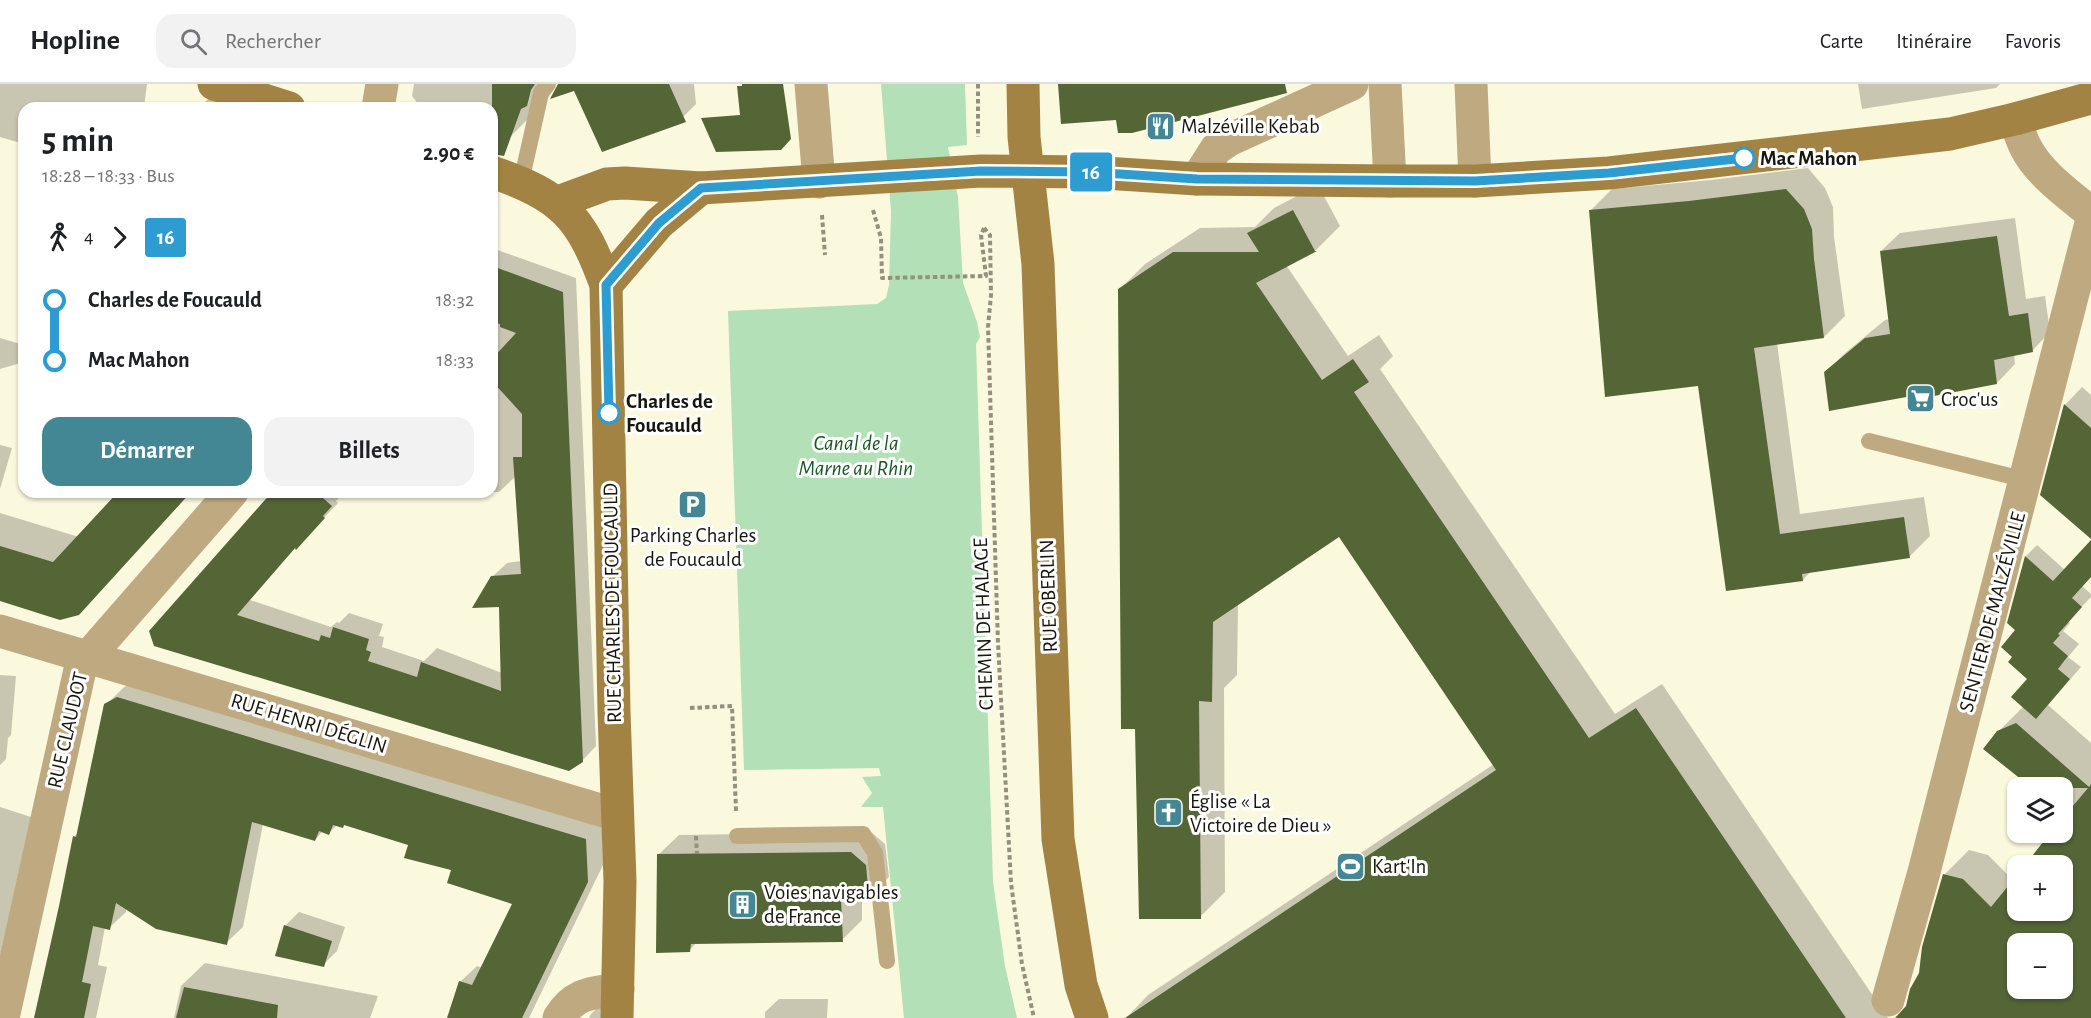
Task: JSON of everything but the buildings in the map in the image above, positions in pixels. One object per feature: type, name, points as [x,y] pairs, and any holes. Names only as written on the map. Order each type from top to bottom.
[{"type":"main road","points":[[213,84],[270,102]]},
{"type":"main road","name":"RUE OBERLIN","points":[[1023,84],[1023,128],[1038,264],[1058,839],[1081,985],[1092,1018]]},
{"type":"main road","points":[[507,177],[558,202],[607,184],[626,183],[701,188],[968,172],[1089,172],[1197,179],[1475,181],[1609,173],[1950,134],[2091,98]]},
{"type":"main road","points":[[606,285],[659,223],[701,188]]},
{"type":"main road","name":"RUE CHARLES DE FOUCAULD","points":[[558,202],[580,229],[595,256],[606,285],[620,881],[617,1004]]},
{"type":"street","points":[[379,102],[382,84]]},
{"type":"street","points":[[811,84],[819,182]]},
{"type":"street","points":[[1197,179],[1216,149],[1229,140],[1352,84]]},
{"type":"street","points":[[1385,84],[1390,181]]},
{"type":"street","points":[[1471,84],[1475,181]]},
{"type":"street","points":[[2015,119],[2025,148],[2040,167],[2091,213]]},
{"type":"street","name":"SENTIER DE MALZÉVILLE","points":[[1888,1000],[1924,872],[2091,223]]},
{"type":"street","name":"RUE CLAUDOT","points":[[3,1018],[81,665],[227,498]]},
{"type":"street","name":"RUE HENRI DÉGLIN","points":[[0,631],[617,815]]},
{"type":"street","points":[[559,1018],[567,1005],[587,994],[617,1004]]},
{"type":"lane","points":[[507,177],[541,93],[548,84]]},
{"type":"lane","points":[[1869,441],[2026,480]]},
{"type":"lane","points":[[737,836],[863,834],[875,853],[887,961]]},
{"type":"path","points":[[968,172],[978,84]]},
{"type":"path","points":[[819,182],[825,255]]},
{"type":"path","name":"CHEMIN DE HALAGE","points":[[881,238],[882,278],[980,277],[986,276],[981,235],[984,228],[990,235],[991,295],[987,327],[998,643],[1011,883],[1022,964],[1035,1018]]},
{"type":"path","points":[[690,708],[732,706],[737,836]]},
{"type":"path","points":[[696,836],[697,854]]},
{"type":"water","name":"Canal de la Marne au Rhin","points":[[881,84],[965,84],[967,145],[948,147],[958,197],[963,283],[980,337],[976,344],[993,882],[1005,966],[1017,1018],[904,1018],[883,807],[861,807],[872,793],[862,777],[881,776],[879,768],[744,770],[728,311],[877,304],[886,298],[889,285],[891,211]]},
{"type":"bus line","name":"16","points":[[609,413],[606,285],[659,223],[701,188],[981,171],[1089,172],[1197,179],[1475,181],[1609,173],[1744,158]]},
{"type":"place","name":"Malzéville Kebab","points":[[1160,126]]},
{"type":"place","name":"Mac Mahon","points":[[1744,158]]},
{"type":"place","name":"Croc'us","points":[[1920,399]]},
{"type":"place","name":"Charles de Foucauld","points":[[609,413]]},
{"type":"place","name":"Parking Charles de Foucauld","points":[[693,504]]},
{"type":"place","name":"Église « La Victoire de Dieu »","points":[[1169,813]]},
{"type":"place","name":"Kart'In","points":[[1351,866]]},
{"type":"place","name":"Voies navigables de France","points":[[743,904]]}]
